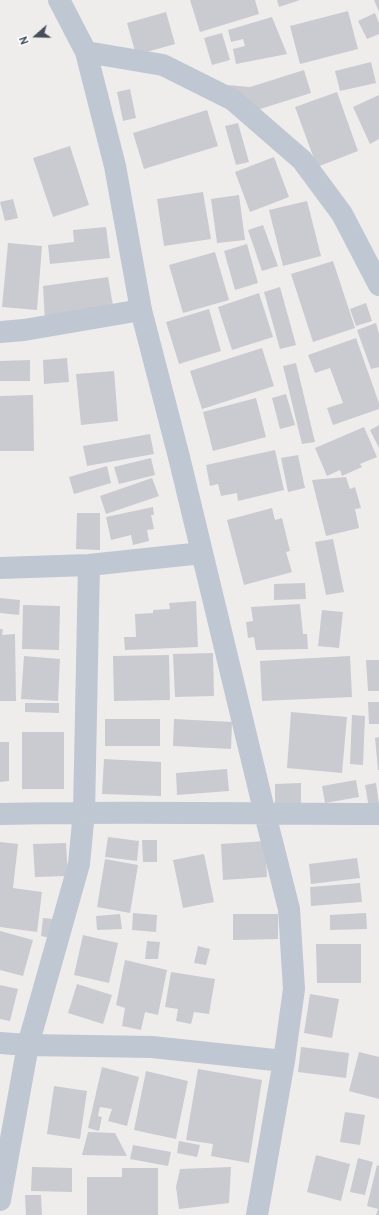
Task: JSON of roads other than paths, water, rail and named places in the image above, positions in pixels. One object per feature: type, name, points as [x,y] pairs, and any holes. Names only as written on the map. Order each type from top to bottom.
[{"type":"street","points":[[60,0],[86,52],[115,166],[141,310],[289,909],[294,989],[284,1061],[257,1215]]},
{"type":"street","points":[[86,52],[163,65],[233,100],[302,160],[342,214],[379,285]]},
{"type":"street","points":[[0,332],[24,330],[141,310]]},
{"type":"street","points":[[0,568],[89,565],[202,553]]},
{"type":"street","points":[[0,1200],[28,1045],[79,864],[84,812],[89,565]]},
{"type":"street","points":[[0,814],[84,812],[379,814]]},
{"type":"street","points":[[0,1043],[28,1045],[152,1047],[284,1061]]}]
